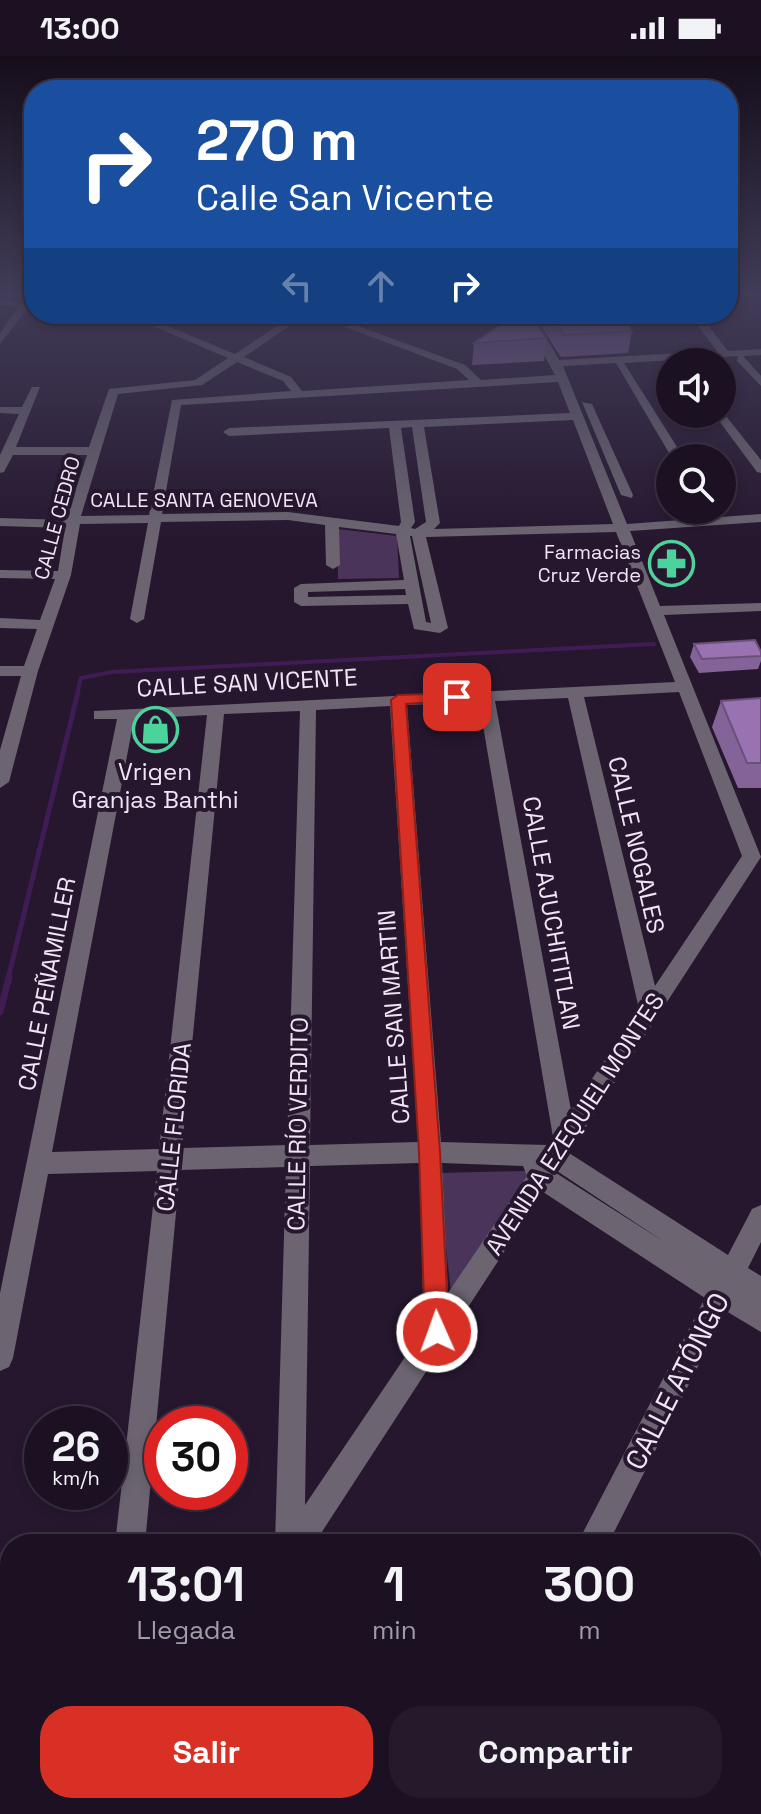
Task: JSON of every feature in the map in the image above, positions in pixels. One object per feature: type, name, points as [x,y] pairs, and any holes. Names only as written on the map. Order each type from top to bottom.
[{"type":"street","name":"CALLE CEDRO","points":[[1,779],[8,728],[64,575],[74,519],[113,391],[198,383],[204,379]]},
{"type":"street","points":[[287,379],[299,394]]},
{"type":"street","points":[[474,379],[478,383]]},
{"type":"street","points":[[137,619],[176,402],[502,379]]},
{"type":"street","name":"AVENIDA EZEQUIEL MONTES","points":[[304,1534],[752,856],[683,687],[565,379]]},
{"type":"street","points":[[567,379],[627,495]]},
{"type":"street","points":[[629,379],[669,444]]},
{"type":"street","points":[[0,469],[34,392]]},
{"type":"street","points":[[0,410],[24,411]]},
{"type":"street","points":[[229,432],[577,416]]},
{"type":"street","points":[[394,423],[410,529],[412,592],[419,626],[440,628],[410,529]]},
{"type":"street","points":[[417,423],[433,523]]},
{"type":"street","points":[[730,428],[761,469]]},
{"type":"street","points":[[9,451],[95,451]]},
{"type":"street","name":"CALLE SANTA GENOVEVA","points":[[0,522],[290,505],[410,529],[433,523],[619,523]]},
{"type":"street","points":[[619,523],[761,507]]},
{"type":"street","name":"CALLE SANTA GENOVEVA","points":[[156,514],[288,516],[410,529],[619,523]]},
{"type":"street","points":[[619,523],[761,518]]},
{"type":"street","points":[[332,520],[333,565]]},
{"type":"street","points":[[0,574],[64,575]]},
{"type":"street","points":[[301,602],[412,592]]},
{"type":"street","points":[[655,611],[761,607]]},
{"type":"street","points":[[0,623],[46,625]]},
{"type":"street","points":[[0,671],[30,671]]},
{"type":"street","name":"CALLE SAN VICENTE","points":[[100,715],[683,687]]},
{"type":"street","name":"CALLE NOGALES","points":[[575,692],[650,1010]]},
{"type":"street","name":"CALLE AJUCHITITLAN","points":[[486,696],[553,1157]]},
{"type":"street","name":"CALLE SAN MARTIN","points":[[398,700],[430,1152],[437,1332]]},
{"type":"street","name":"CALLE RÍO VERDITO","points":[[290,1534],[308,704]]},
{"type":"street","name":"CALLE FLORIDA","points":[[131,1534],[216,709]]},
{"type":"street","name":"CALLE PEÑAMILLER","points":[[0,1358],[127,713]]},
{"type":"street","points":[[696,719],[722,718]]},
{"type":"street","points":[[39,1163],[430,1152],[525,1153],[553,1157],[727,1284],[761,1319]]},
{"type":"street","name":"CALLE ATÓNGO","points":[[597,1534],[761,1217]]},
{"type":"street","points":[[727,1284],[761,1291]]},
{"type":"shaded area","points":[[338,529],[397,536],[399,578],[338,579]]},
{"type":"shaded area","points":[[176,719],[175,737],[132,739],[135,721]]},
{"type":"shaded area","points":[[525,1171],[531,1176],[451,1293],[438,1173]]},
{"type":"building","points":[[755,640],[761,656],[702,659],[694,644]]},
{"type":"building","points":[[761,698],[761,763],[747,763],[721,701]]},
{"type":"waterway","points":[[77,694],[81,678],[112,672],[654,644]]},
{"type":"waterway","points":[[8,979],[78,692]]},
{"type":"waterway","points":[[0,1012],[9,977]]},
{"type":"place","name":"Farmacias Cruz Verde","points":[[672,563]]},
{"type":"place","name":"Vrigen Granjas Banthi","points":[[155,730]]},
{"type":"route","points":[[437,1332],[430,1152],[398,700],[457,697]]}]
